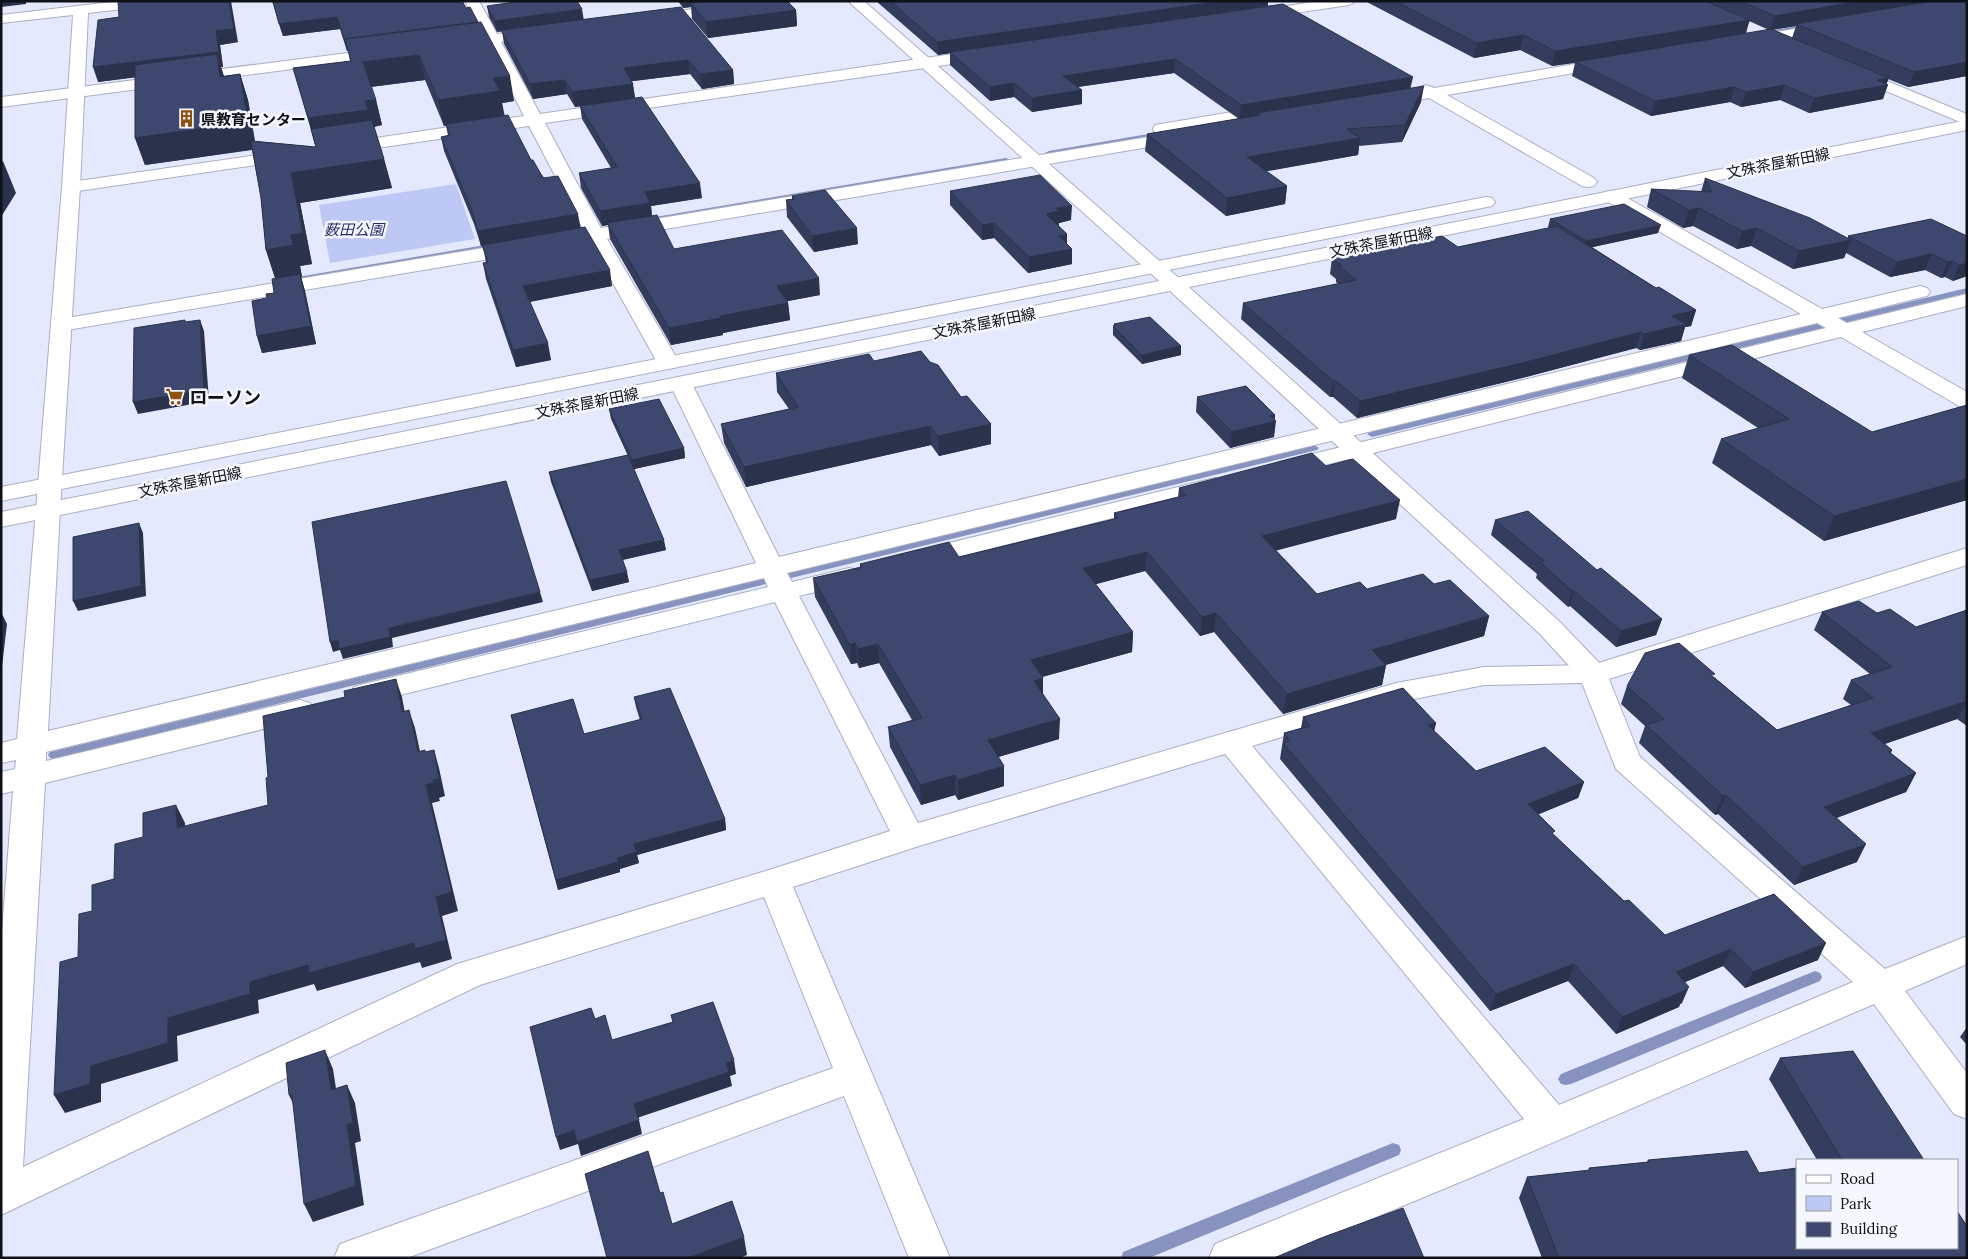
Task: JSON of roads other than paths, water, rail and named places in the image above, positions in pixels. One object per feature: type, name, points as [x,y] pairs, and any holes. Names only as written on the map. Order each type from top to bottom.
[{"type":"street","points":[[1,20],[82,6],[160,1]]},
{"type":"street","points":[[472,1],[592,229],[668,362]]},
{"type":"street","points":[[733,1],[637,17],[784,1]]},
{"type":"street","points":[[855,1],[1174,284],[1550,628],[1593,674],[1627,762],[1880,986],[1967,1103]]},
{"type":"street","points":[[1267,1],[1309,25]]},
{"type":"street","points":[[1244,16],[1349,1]]},
{"type":"street","points":[[82,6],[75,89],[71,187],[48,498],[22,768],[10,957],[1,1196],[469,974],[774,881],[909,837],[1396,693],[1484,676],[1593,674],[1967,556]]},
{"type":"street","points":[[1844,19],[1770,37],[1740,33],[1844,19]]},
{"type":"street","points":[[441,42],[549,28]]},
{"type":"street","points":[[1740,33],[1770,37],[1796,48]]},
{"type":"street","points":[[1,102],[75,89],[402,47]]},
{"type":"street","points":[[327,150],[1000,52]]},
{"type":"street","points":[[1373,98],[1419,87],[1624,56]]},
{"type":"street","points":[[1840,67],[1957,109],[1967,120]]},
{"type":"street","points":[[1419,87],[1588,182]]},
{"type":"street","points":[[1,95],[75,89]]},
{"type":"street","name":"文殊茶屋新田線","points":[[1559,187],[1957,109]]},
{"type":"street","points":[[61,318],[1287,113]]},
{"type":"street","name":"文殊茶屋新田線","points":[[1,494],[48,498],[681,384],[1967,126]]},
{"type":"street","points":[[71,187],[307,153]]},
{"type":"street","points":[[1612,196],[1967,401]]},
{"type":"street","name":"文殊茶屋新田線","points":[[1,520],[48,498],[668,362],[1501,199]]},
{"type":"street","points":[[22,768],[771,567],[1967,281]]},
{"type":"street","points":[[1,753],[22,768],[330,703],[1967,300]]},
{"type":"street","points":[[681,384],[771,567],[909,837]]},
{"type":"street","points":[[1232,742],[1552,1125]]},
{"type":"street","points":[[774,881],[930,1258]]},
{"type":"street","points":[[1229,1258],[1552,1125],[1967,949]]},
{"type":"street","points":[[354,1258],[855,1076]]},
{"type":"waterway","points":[[1773,31],[1811,25]]},
{"type":"waterway","points":[[1049,153],[1160,134]]},
{"type":"waterway","points":[[649,220],[1006,160]]},
{"type":"waterway","points":[[286,281],[497,245]]},
{"type":"waterway","points":[[1840,321],[1967,290]]},
{"type":"waterway","points":[[1719,350],[1821,326]]},
{"type":"waterway","points":[[1372,434],[1704,354]]},
{"type":"waterway","points":[[791,575],[1314,448]]},
{"type":"waterway","points":[[54,755],[762,582]]},
{"type":"waterway","points":[[1566,1079],[1815,977]]},
{"type":"waterway","points":[[1129,1258],[1393,1150]]},
{"type":"place","name":"県教育センター","points":[[187,119]]},
{"type":"place","name":"ローソン","points":[[175,397]]},
{"type":"park label","name":"薮田公園","points":[[354,229]]}]
